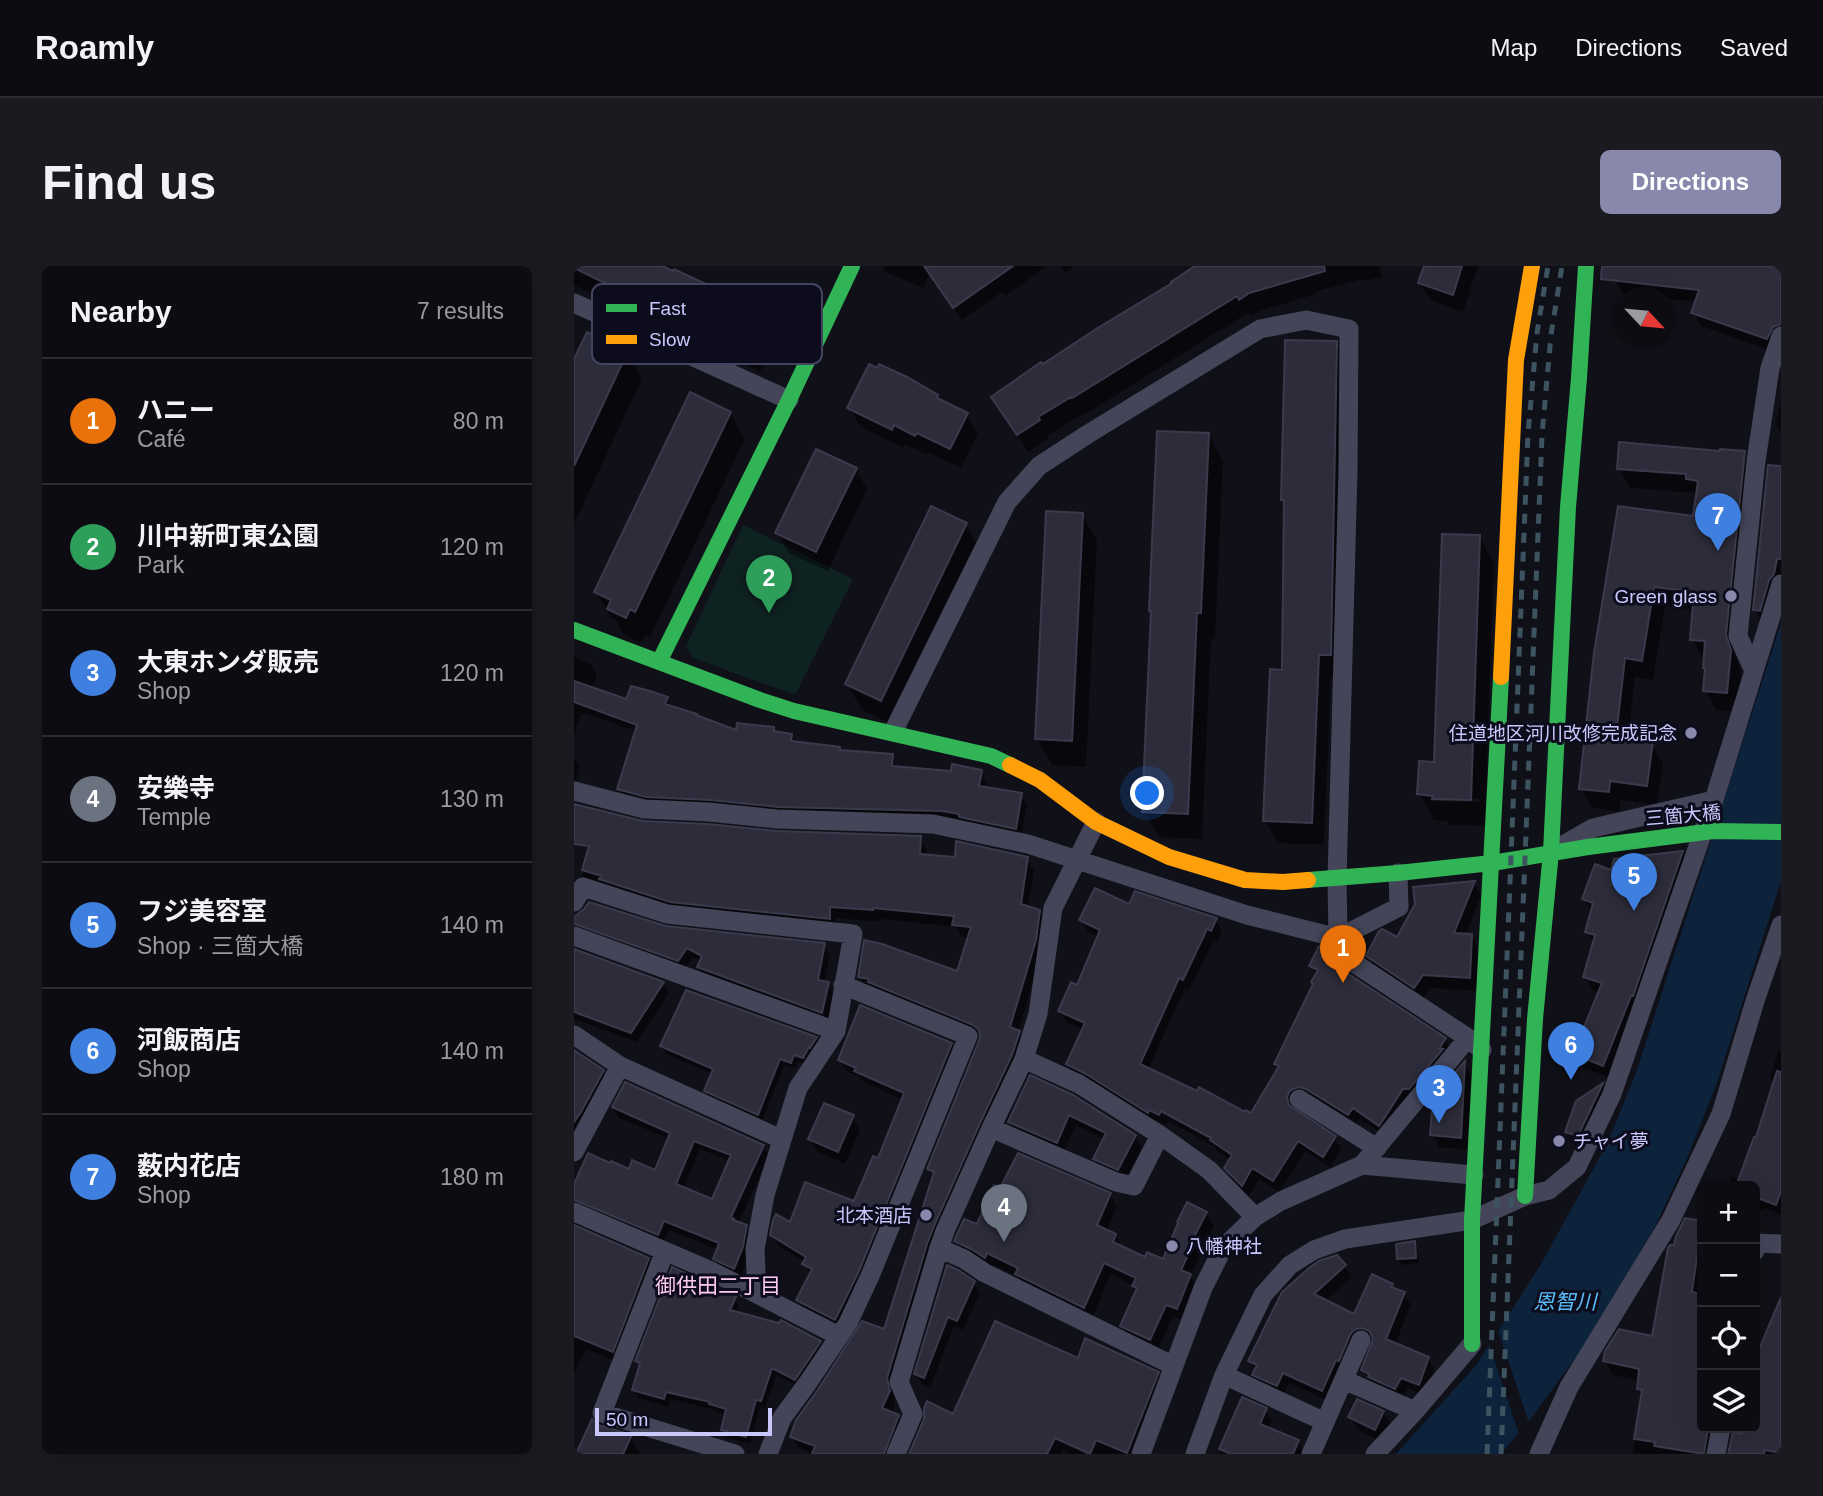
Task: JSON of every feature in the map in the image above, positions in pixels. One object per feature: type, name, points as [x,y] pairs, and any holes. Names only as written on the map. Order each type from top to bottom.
[{"type":"street","points":[[822,330],[852,266]]},
{"type":"street","points":[[1375,1454],[1472,1344],[1475,1044],[1492,863],[1517,360],[1532,266]]},
{"type":"street","points":[[1525,1196],[1535,1019],[1551,852],[1568,507],[1586,266]]},
{"type":"street","points":[[574,303],[592,311]]},
{"type":"street","points":[[893,732],[1007,502],[1039,466],[1260,329],[1306,320],[1349,329],[1338,938],[1345,957],[1475,1044]]},
{"type":"street","points":[[1754,671],[1738,636],[1756,461],[1770,368],[1781,336]]},
{"type":"street","points":[[709,364],[789,400]]},
{"type":"street","points":[[659,662],[806,364]]},
{"type":"street","points":[[1195,1454],[1224,1375],[1263,1295],[1290,1265],[1314,1250],[1345,1239],[1472,1220],[1525,1196],[1549,1189],[1577,1167],[1612,1094],[1714,800],[1781,584]]},
{"type":"street","name":"三箇大橋","points":[[574,630],[794,711],[991,756],[1040,780],[1096,822],[1169,857],[1245,880],[1283,882],[1337,879],[1492,863],[1551,852],[1713,831],[1781,832]]},
{"type":"street","points":[[574,791],[644,809],[777,819],[933,824],[1028,844],[1247,915],[1338,938],[1399,907],[1398,873]]},
{"type":"street","points":[[1551,852],[1593,828],[1714,800]]},
{"type":"street","points":[[896,1454],[913,1414],[899,1382],[939,1248],[1024,1059],[1038,1014],[1053,908],[1096,822]]},
{"type":"street","points":[[574,902],[583,887],[667,914],[853,934],[836,1031],[798,1088],[765,1195],[755,1249],[757,1294]]},
{"type":"street","points":[[1539,1454],[1569,1387],[1671,1220],[1721,1114],[1781,925]]},
{"type":"street","points":[[574,936],[836,1031]]},
{"type":"street","points":[[768,1454],[782,1418],[848,1323],[870,1276],[968,1036],[843,985]]},
{"type":"street","points":[[574,1035],[620,1066],[781,1139]]},
{"type":"street","points":[[1140,1454],[1203,1288],[1223,1248],[1255,1217],[1281,1201],[1362,1165],[1475,1044]]},
{"type":"street","points":[[1024,1059],[1079,1084],[1160,1135],[1209,1170],[1255,1217]]},
{"type":"street","points":[[574,1151],[620,1066]]},
{"type":"street","points":[[1299,1099],[1377,1148]]},
{"type":"street","points":[[991,1128],[1116,1182],[1134,1186],[1160,1135]]},
{"type":"street","points":[[1362,1165],[1474,1175]]},
{"type":"street","points":[[574,1212],[711,1271],[839,1336]]},
{"type":"street","points":[[1756,1244],[1780,1241]]},
{"type":"street","points":[[939,1248],[1174,1366]]},
{"type":"street","points":[[665,1251],[603,1413],[735,1454]]},
{"type":"street","points":[[1311,1454],[1361,1340]]},
{"type":"street","points":[[1224,1375],[1325,1422]]},
{"type":"street","points":[[1344,1380],[1415,1411]]},
{"type":"street","points":[[1716,1454],[1720,1433]]},
{"type":"green space","points":[[743,525],[853,579],[795,695],[693,658],[686,646]]},
{"type":"water","name":"恩智川","points":[[1781,623],[1781,881],[1717,1083],[1688,1156],[1656,1225],[1599,1326],[1501,1454],[1396,1454],[1477,1364],[1541,1264],[1607,1144],[1637,1070]]},
{"type":"pier","points":[[1498,1330],[1529,1423],[1519,1434],[1489,1344]]},
{"type":"building","points":[[663,266],[706,284],[607,284],[574,268]]},
{"type":"building","points":[[924,266],[1013,266],[953,308]]},
{"type":"building","points":[[1195,266],[1324,266],[1325,271],[1249,293],[1239,300],[1237,296],[1038,417],[1040,420],[1017,435],[991,397],[1041,362],[1043,364]]},
{"type":"building","points":[[1424,266],[1462,266],[1453,295],[1418,283]]},
{"type":"building","points":[[1602,266],[1781,266],[1781,324],[1773,327],[1767,339],[1691,313],[1699,290],[1601,279]]},
{"type":"building","points":[[587,332],[592,334],[592,364],[622,364],[574,466],[574,359]]},
{"type":"building","points":[[1285,340],[1337,341],[1331,655],[1319,655],[1312,823],[1263,821],[1270,669],[1282,670],[1284,500],[1281,500]]},
{"type":"building","points":[[869,364],[877,368],[879,364],[907,377],[938,395],[937,398],[968,413],[950,449],[894,425],[892,430],[847,408]]},
{"type":"building","points":[[690,392],[731,412],[635,612],[630,609],[626,618],[607,609],[611,600],[594,592]]},
{"type":"building","points":[[1157,431],[1209,433],[1188,814],[1142,812]]},
{"type":"building","points":[[1619,442],[1745,451],[1726,635],[1731,650],[1727,693],[1703,691],[1705,641],[1690,640],[1694,592],[1654,587],[1642,661],[1625,658],[1616,737],[1653,741],[1647,786],[1610,781],[1609,792],[1579,789],[1594,653],[1618,506],[1693,516],[1698,481],[1686,479],[1686,474],[1617,469]]},
{"type":"building","points":[[816,449],[857,468],[816,552],[775,533]]},
{"type":"building","points":[[1768,465],[1781,466],[1781,559],[1777,559],[1760,611],[1753,610]]},
{"type":"building","points":[[931,506],[967,523],[881,701],[845,684]]},
{"type":"building","points":[[1046,511],[1083,513],[1072,741],[1035,739]]},
{"type":"building","points":[[1442,534],[1480,535],[1471,800],[1432,799],[1433,796],[1417,794],[1419,761],[1434,762]]},
{"type":"building","points":[[574,681],[626,699],[631,686],[650,691],[668,697],[665,704],[736,730],[737,723],[774,727],[774,731],[792,734],[791,741],[840,747],[840,750],[893,754],[892,766],[951,771],[952,764],[982,770],[979,786],[1022,793],[1016,829],[942,811],[778,807],[646,797],[617,789],[637,725],[574,702]]},
{"type":"building","points":[[574,804],[643,821],[777,831],[921,836],[920,854],[955,857],[956,841],[1028,857],[1021,904],[1040,910],[1036,940],[1010,1027],[1020,1031],[1012,1055],[927,1244],[887,1378],[890,1391],[882,1408],[899,1415],[884,1454],[812,1454],[815,1446],[790,1437],[796,1420],[862,1321],[884,1329],[934,1172],[927,1169],[980,1035],[973,1025],[868,982],[869,979],[858,977],[864,940],[957,971],[971,927],[952,925],[954,916],[873,908],[830,907],[830,919],[670,902],[599,879],[602,876],[582,870],[589,846],[574,844]]},
{"type":"building","points":[[1683,851],[1633,996],[1603,1066],[1573,1054],[1602,983],[1583,977],[1595,935],[1585,932],[1593,903],[1582,899],[1595,864],[1611,870],[1614,859]]},
{"type":"building","points":[[1475,881],[1454,933],[1472,934],[1470,978],[1423,975],[1414,988],[1366,956],[1382,929],[1397,937],[1415,904],[1413,887]]},
{"type":"building","points":[[1095,888],[1129,904],[1135,891],[1217,918],[1211,931],[1207,929],[1183,980],[1179,978],[1140,1064],[1197,1091],[1199,1087],[1251,1113],[1279,1066],[1274,1064],[1313,984],[1311,982],[1318,970],[1309,966],[1319,946],[1330,952],[1338,967],[1446,1038],[1439,1049],[1443,1049],[1409,1089],[1403,1089],[1379,1126],[1353,1108],[1348,1115],[1306,1089],[1293,1089],[1287,1098],[1289,1105],[1336,1136],[1323,1157],[1298,1141],[1273,1181],[1252,1168],[1242,1186],[1224,1168],[1232,1155],[1210,1140],[1211,1138],[1161,1111],[1159,1115],[1149,1110],[1148,1113],[1066,1064],[1085,1023],[1058,1011],[1071,982],[1077,985],[1100,930],[1079,920]]},
{"type":"building","points":[[589,902],[666,926],[825,943],[818,980],[829,982],[822,1013],[697,967],[702,956],[687,948],[678,961],[574,924],[574,917]]},
{"type":"building","points":[[574,949],[664,982],[631,1033],[574,1012]]},
{"type":"building","points":[[686,990],[817,1037],[803,1058],[794,1055],[791,1063],[780,1059],[758,1115],[704,1091],[713,1069],[660,1046]]},
{"type":"building","points":[[860,1005],[952,1043],[859,1271],[835,1320],[796,1300],[812,1269],[802,1264],[806,1257],[770,1235],[776,1214],[790,1222],[805,1182],[854,1201],[873,1156],[878,1158],[904,1093],[854,1071],[856,1068],[838,1060]]},
{"type":"building","points":[[574,1050],[604,1070],[574,1122]]},
{"type":"building","points":[[1465,1061],[1461,1138],[1430,1135],[1433,1098]]},
{"type":"building","points":[[1777,1071],[1781,1072],[1781,1191],[1776,1205],[1760,1199],[1760,1181],[1738,1181],[1756,1137]]},
{"type":"building","points":[[1030,1075],[1073,1095],[1136,1135],[1118,1170],[1093,1159],[1106,1133],[1069,1115],[1057,1143],[1008,1122]]},
{"type":"building","points":[[625,1082],[764,1145],[731,1217],[747,1225],[743,1247],[734,1269],[713,1259],[719,1243],[664,1221],[658,1235],[574,1200],[574,1184],[588,1153],[629,1169],[632,1160],[655,1170],[670,1133],[612,1107]],"holes":[[[694,1141],[731,1155],[712,1199],[676,1184]]]},
{"type":"building","points":[[1603,1083],[1578,1136],[1565,1132],[1576,1101]]},
{"type":"building","points":[[824,1103],[854,1115],[838,1152],[808,1139]]},
{"type":"building","points":[[1018,1153],[1111,1193],[1097,1225],[1116,1234],[1113,1242],[1145,1257],[1147,1252],[1163,1259],[1187,1202],[1207,1212],[1181,1270],[1191,1274],[1177,1309],[1166,1305],[1150,1340],[1120,1326],[1137,1288],[1132,1286],[1136,1278],[1104,1263],[1084,1308],[1015,1274],[1018,1268],[987,1253],[985,1258],[954,1241],[964,1219],[977,1224],[994,1185],[1000,1188]]},
{"type":"building","points":[[1685,1218],[1697,1220],[1697,1256],[1692,1292],[1697,1293],[1697,1433],[1707,1433],[1704,1454],[1654,1446],[1655,1442],[1634,1439],[1642,1390],[1637,1389],[1639,1369],[1603,1361],[1605,1351],[1619,1329],[1652,1336],[1668,1248],[1674,1245]]},
{"type":"building","points":[[574,1225],[649,1258],[613,1352],[574,1336]]},
{"type":"building","points":[[1415,1241],[1416,1258],[1397,1259],[1396,1244]]},
{"type":"building","points":[[1337,1255],[1346,1265],[1314,1294],[1354,1314],[1372,1274],[1393,1284],[1391,1287],[1405,1292],[1386,1339],[1429,1357],[1419,1385],[1401,1378],[1395,1389],[1368,1377],[1369,1374],[1361,1370],[1373,1339],[1370,1332],[1360,1328],[1350,1335],[1322,1391],[1283,1373],[1277,1386],[1252,1375],[1257,1365],[1248,1361],[1282,1292],[1319,1261]]},
{"type":"building","points":[[947,1265],[975,1281],[957,1321],[948,1317],[924,1378],[914,1374]]},
{"type":"building","points":[[672,1267],[736,1297],[730,1310],[779,1323],[781,1320],[821,1341],[795,1380],[772,1368],[761,1401],[756,1400],[746,1437],[721,1430],[726,1409],[709,1404],[710,1402],[666,1392],[664,1399],[632,1390],[640,1363],[635,1361]]},
{"type":"building","points":[[1781,1297],[1781,1453],[1765,1450],[1764,1454],[1728,1454],[1733,1433],[1760,1433],[1760,1347]]},
{"type":"building","points":[[995,1321],[1078,1358],[1085,1338],[1159,1372],[1127,1453],[1096,1440],[1090,1454],[1055,1438],[1047,1454],[909,1454],[924,1419],[927,1401],[953,1414]]},
{"type":"building","points":[[1242,1397],[1267,1408],[1260,1424],[1299,1440],[1293,1454],[1231,1454],[1219,1449]]},
{"type":"building","points":[[1357,1399],[1384,1411],[1375,1430],[1348,1417]]},
{"type":"building","points":[[592,1419],[598,1425],[632,1435],[623,1454],[576,1454]]},
{"type":"railway","points":[[1487,1454],[1528,434],[1537,333],[1548,266]]},
{"type":"railway","points":[[1501,1454],[1542,435],[1551,335],[1562,266]]},
{"type":"traffic: fast","points":[[822,330],[852,266]]},
{"type":"traffic: fast","points":[[1525,1196],[1535,1019],[1551,852],[1568,507],[1586,266]]},
{"type":"traffic: fast","points":[[659,662],[806,364]]},
{"type":"traffic: fast","points":[[574,630],[794,711],[991,756],[1010,765]]},
{"type":"traffic: fast","points":[[1472,1344],[1472,1220],[1501,677]]},
{"type":"traffic: fast","points":[[1588,847],[1713,831],[1781,832]]},
{"type":"traffic: fast","points":[[1308,880],[1492,863],[1588,847]]},
{"type":"traffic: slow","points":[[1501,677],[1516,360],[1532,266]]},
{"type":"traffic: slow","points":[[1010,765],[1040,780],[1096,822],[1169,857],[1245,880],[1308,880]]},
{"type":"place","name":"薮内花店","points":[[1718,551]]},
{"type":"place","name":"Green glass","points":[[1731,596]]},
{"type":"place","name":"川中新町東公園","points":[[769,613]]},
{"type":"place","name":"住道地区河川改修完成記念","points":[[1691,733]]},
{"type":"place","name":"フジ美容室","points":[[1634,911]]},
{"type":"place","name":"ハニー","points":[[1343,983]]},
{"type":"place","name":"河飯商店","points":[[1571,1080]]},
{"type":"place","name":"大東ホンダ販売","points":[[1439,1123]]},
{"type":"place","name":"チャイ夢","points":[[1559,1141]]},
{"type":"place","name":"北本酒店","points":[[926,1215]]},
{"type":"place","name":"安樂寺","points":[[1004,1242]]},
{"type":"place","name":"八幡神社","points":[[1172,1246]]},
{"type":"district","name":"御供田二丁目","points":[[718,1286]]}]
